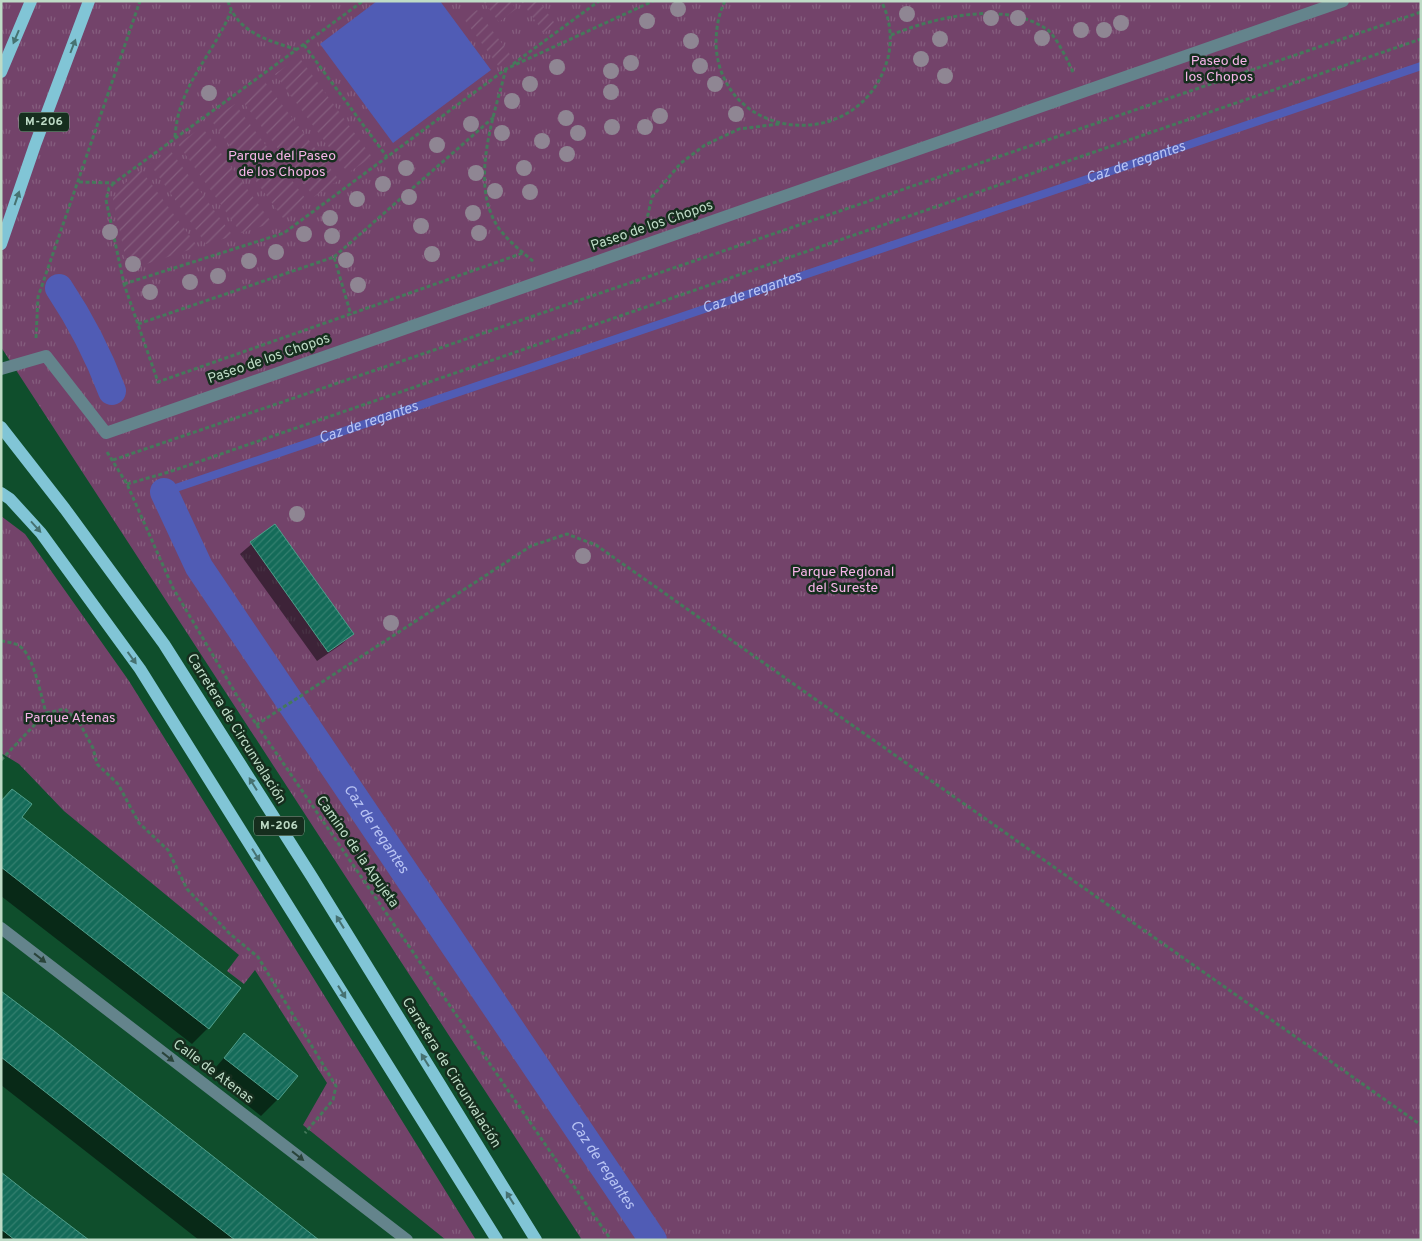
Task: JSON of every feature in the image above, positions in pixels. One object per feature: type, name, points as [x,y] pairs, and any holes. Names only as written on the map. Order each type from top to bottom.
[{"type":"main road","points":[[1,72],[31,1]]},
{"type":"main road","name":"M-206","points":[[1,244],[35,145],[89,1]]},
{"type":"main road","name":"Carretera de Circunvalación","points":[[1,427],[65,509],[164,644],[312,877],[536,1240]]},
{"type":"main road","name":"M-206","points":[[1,493],[10,499],[41,533],[140,669],[497,1240]]},
{"type":"street","name":"Paseo de los Chopos","points":[[35,360],[46,356],[106,432],[1084,93],[1343,1]]},
{"type":"street","points":[[1,368],[35,360]]},
{"type":"street","name":"Calle de Atenas","points":[[1,928],[407,1240]]},
{"type":"path","points":[[35,360],[38,297],[140,1]]},
{"type":"path","points":[[228,1],[231,11],[246,28],[261,38],[298,50]]},
{"type":"path","points":[[363,1],[109,188],[106,200],[124,284],[158,382],[523,253]]},
{"type":"path","points":[[124,284],[284,233],[599,1]]},
{"type":"path","points":[[506,69],[653,1]]},
{"type":"path","points":[[725,1],[721,9],[716,32],[717,56],[725,79],[738,99],[757,114],[779,124]]},
{"type":"path","points":[[640,246],[652,197],[681,163],[706,145],[739,129],[779,124],[811,126],[826,124],[848,114],[866,100],[880,80],[889,58],[890,34],[885,8],[881,1]]},
{"type":"path","points":[[890,34],[930,19],[964,10]]},
{"type":"path","points":[[175,138],[176,119],[183,97],[196,71],[224,30],[231,11]]},
{"type":"path","points":[[113,460],[1421,12]]},
{"type":"path","points":[[1028,15],[1049,31],[1084,93]]},
{"type":"path","points":[[127,484],[1421,39]]},
{"type":"path","points":[[304,45],[387,157]]},
{"type":"path","points":[[506,69],[486,152],[484,174],[487,204],[499,228],[523,253],[551,277]]},
{"type":"path","points":[[138,324],[334,257],[495,116]]},
{"type":"path","points":[[79,182],[114,183]]},
{"type":"path","points":[[334,257],[351,315]]},
{"type":"path","name":"Camino de la Agujeta","points":[[101,444],[127,484],[173,588],[238,699],[611,1240]]},
{"type":"path","points":[[256,725],[532,546],[567,534],[596,545],[1421,1125]]},
{"type":"path","points":[[1,641],[15,643],[23,650],[31,664],[46,713]]},
{"type":"path","points":[[1,760],[46,713],[65,709],[79,722],[93,748],[97,764],[118,784],[132,805],[139,823],[168,850],[187,889],[229,933],[258,957],[336,1086],[333,1100],[305,1133]]},
{"type":"path","points":[[1,737],[1,756]]},
{"type":"green space","name":"Parque Regional del Sureste","points":[[1,1],[1421,1],[1421,1240],[582,1240],[1,347]]},
{"type":"green space","points":[[483,1],[510,1],[516,9],[499,22]]},
{"type":"green space","points":[[521,1],[539,1],[556,25],[544,33]]},
{"type":"green space","points":[[477,10],[512,57],[499,67],[464,19]]},
{"type":"green space","points":[[299,57],[372,157],[348,173],[275,74]]},
{"type":"green space","points":[[265,82],[339,180],[314,197],[241,99]]},
{"type":"green space","points":[[235,104],[308,202],[283,218],[211,120]]},
{"type":"green space","points":[[202,127],[272,223],[241,233],[178,144]]},
{"type":"green space","points":[[170,150],[233,236],[206,244],[150,164]]},
{"type":"green space","points":[[141,170],[198,247],[128,270],[113,199],[119,188]]},
{"type":"green space","name":"Parque Atenas","points":[[1,516],[25,534],[129,681],[476,1240],[446,1240],[303,1125],[327,1083],[255,970],[244,984],[227,971],[239,955],[64,811],[19,764],[1,753]]},
{"type":"water","points":[[377,1],[440,1],[491,70],[393,143],[320,44]]},
{"type":"building","points":[[275,524],[354,634],[328,652],[250,542]]},
{"type":"building","points":[[12,789],[32,804],[22,817],[241,988],[209,1029],[1,867],[1,801]]},
{"type":"building","points":[[1,991],[319,1240],[235,1240],[147,1172],[1,1057]]},
{"type":"building","points":[[244,1033],[298,1076],[278,1100],[224,1058]]},
{"type":"building","points":[[1,1172],[89,1240],[15,1240],[1,1229]]},
{"type":"waterway","name":"Caz de regantes","points":[[164,492],[1421,66]]},
{"type":"waterway","points":[[59,288],[88,338],[112,391]]},
{"type":"waterway","name":"Caz de regantes","points":[[164,492],[199,567],[653,1240]]},
{"type":"park label","name":"Parque del Paseo de los Chopos","points":[[282,164]]}]
